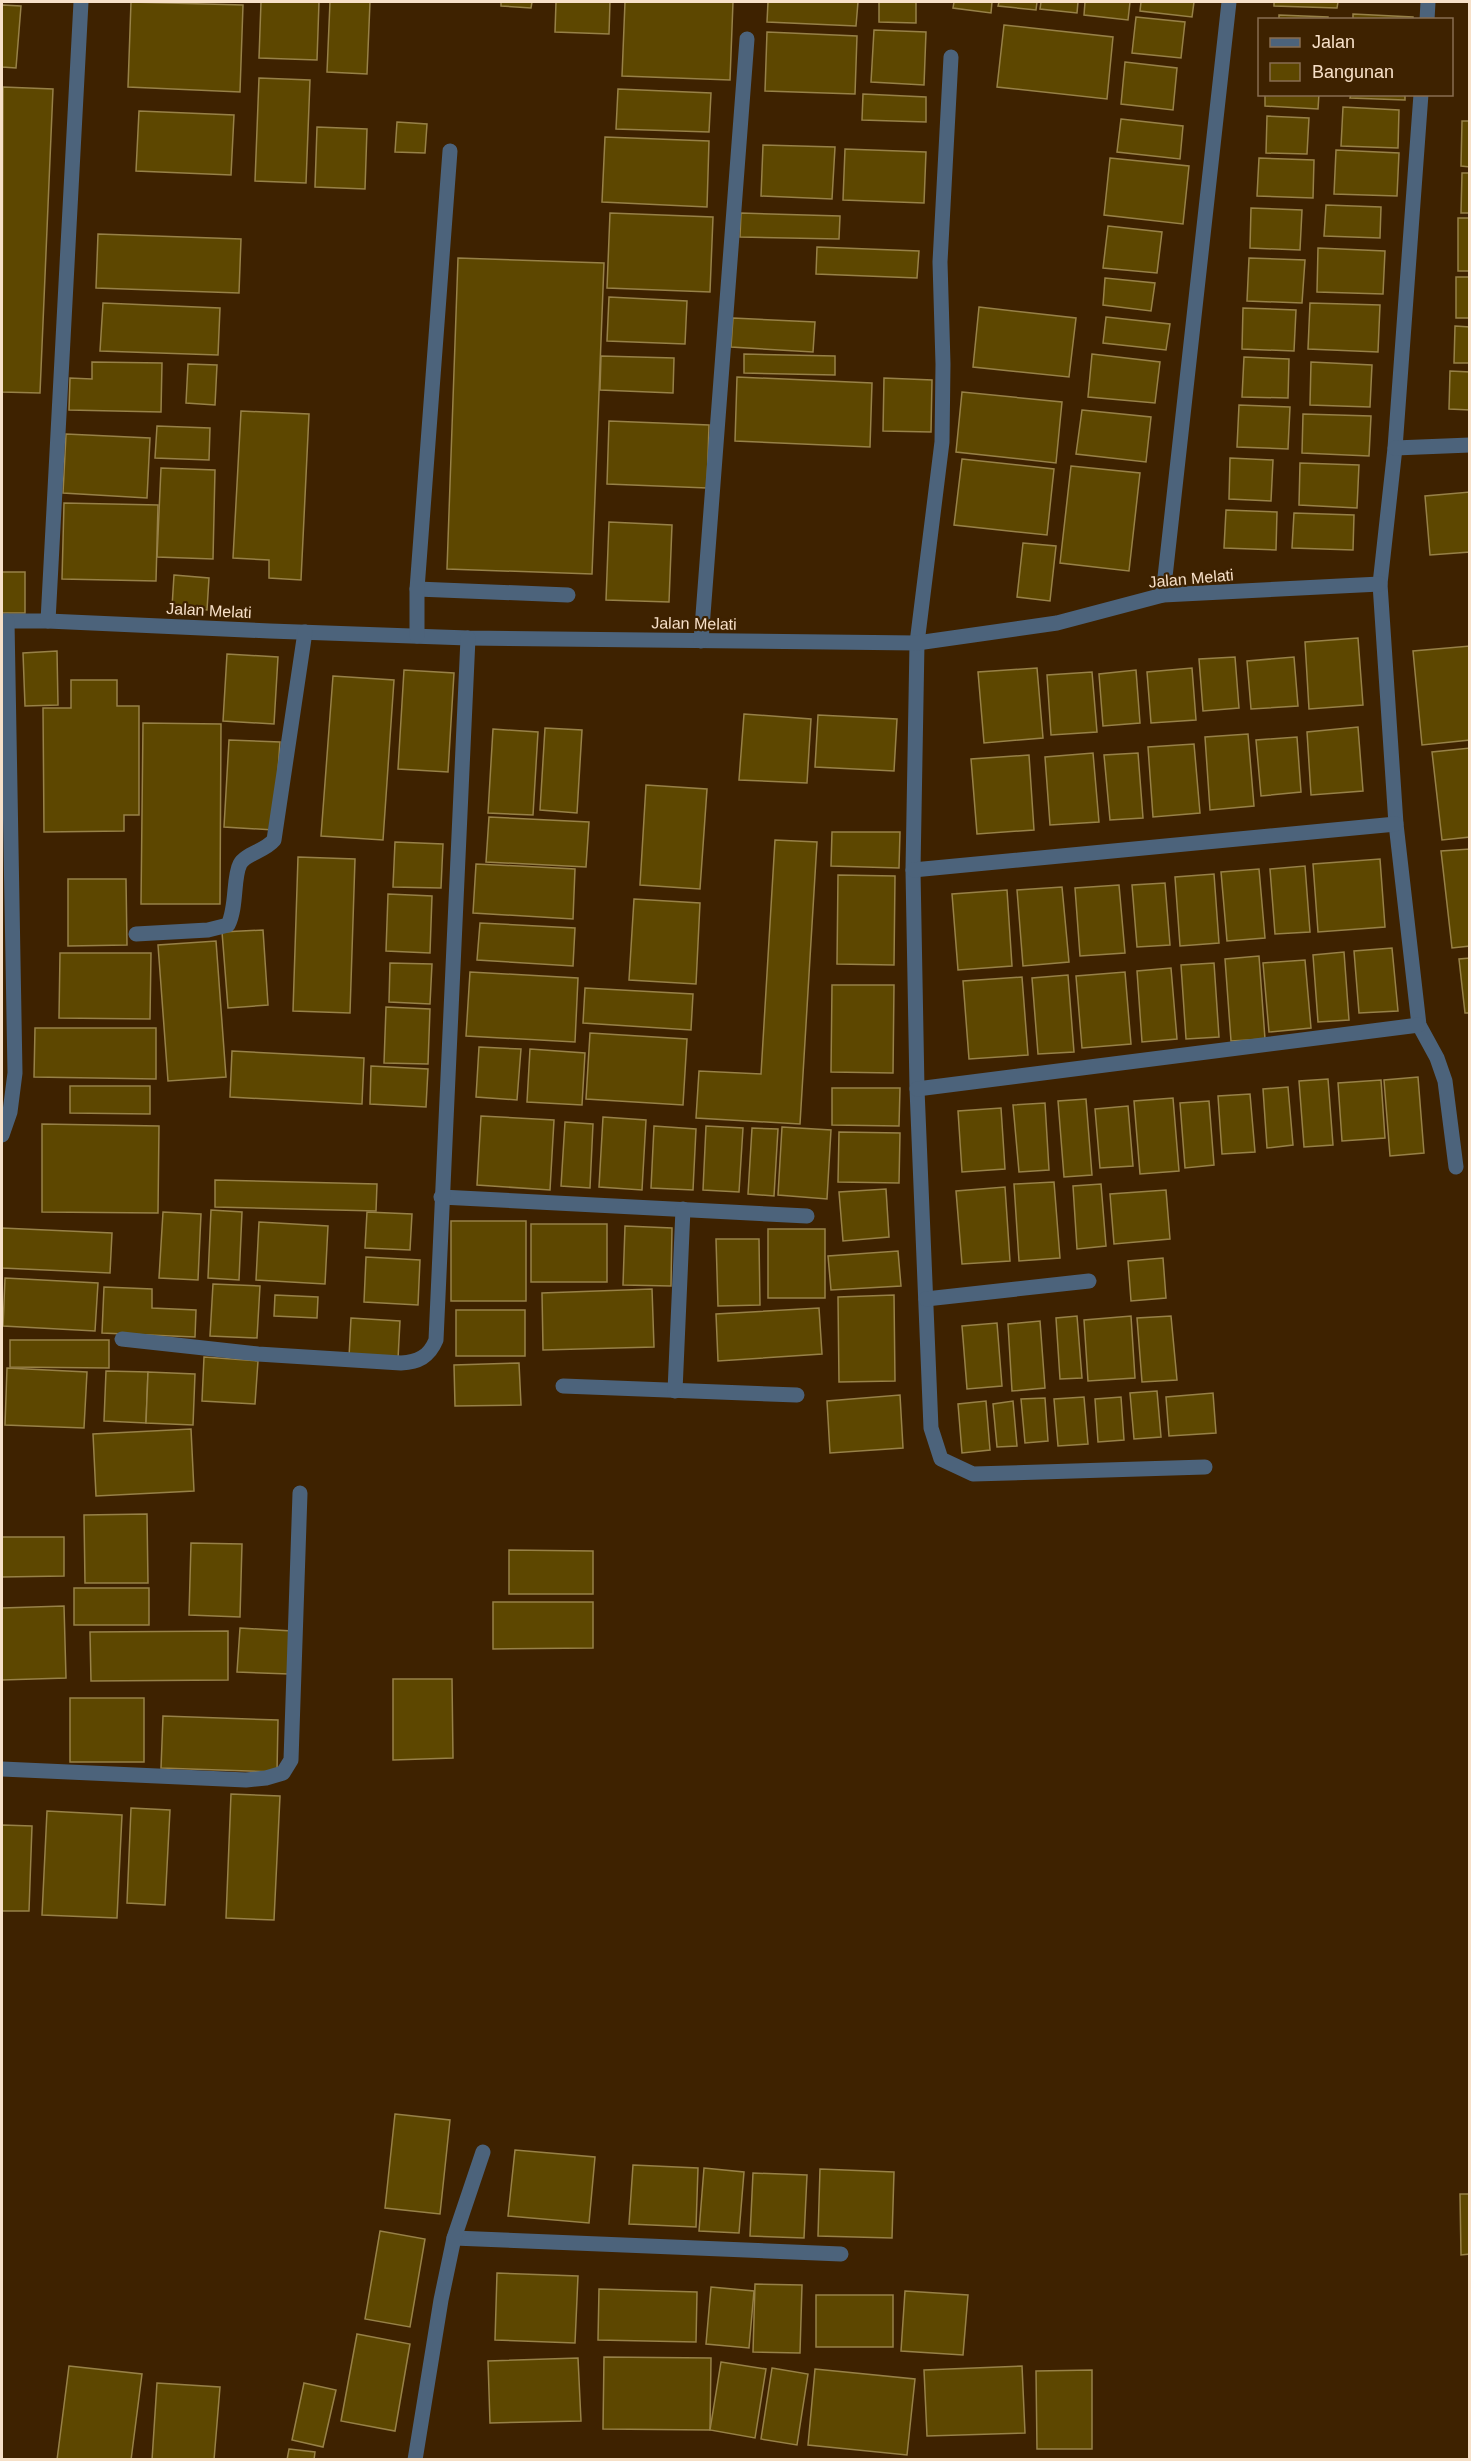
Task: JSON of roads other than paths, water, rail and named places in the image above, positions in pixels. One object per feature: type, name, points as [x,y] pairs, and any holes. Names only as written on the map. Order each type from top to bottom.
[{"type":"street","points":[[48,621],[81,2]]},
{"type":"street","points":[[1163,595],[1229,2]]},
{"type":"street","points":[[1427,18],[1428,2]]},
{"type":"street","points":[[701,641],[747,39]]},
{"type":"street","points":[[951,57],[940,262],[943,364],[942,442],[917,643],[913,870],[917,1089],[931,1428],[941,1459],[973,1474],[1205,1467]]},
{"type":"street","points":[[1421,96],[1395,448],[1380,584],[1396,824],[1419,1025],[1437,1058],[1445,1082],[1456,1167]]},
{"type":"street","points":[[417,636],[417,589],[450,151]]},
{"type":"street","points":[[1395,448],[1470,445]]},
{"type":"street","name":"Jalan Melati","points":[[4,621],[468,638],[917,643],[1057,623],[1163,595],[1380,584]]},
{"type":"street","points":[[417,589],[568,595]]},
{"type":"street","points":[[2,1135],[10,1112],[15,1073],[4,621]]},
{"type":"street","points":[[136,934],[208,930],[228,925],[232,916],[239,864],[246,857],[267,849],[274,840],[305,632]]},
{"type":"street","points":[[122,1339],[258,1354],[401,1363],[416,1362],[432,1349],[436,1340],[468,638]]},
{"type":"street","points":[[913,870],[1396,824]]},
{"type":"street","points":[[917,1089],[1419,1025]]},
{"type":"street","points":[[441,1197],[807,1216]]},
{"type":"street","points":[[675,1391],[683,1209]]},
{"type":"street","points":[[926,1299],[1089,1281]]},
{"type":"street","points":[[563,1386],[797,1395]]},
{"type":"street","points":[[2,1769],[246,1780],[283,1773],[291,1760],[300,1493]]},
{"type":"street","points":[[414,2460],[454,2238],[483,2152]]},
{"type":"street","points":[[454,2238],[841,2254]]}]
